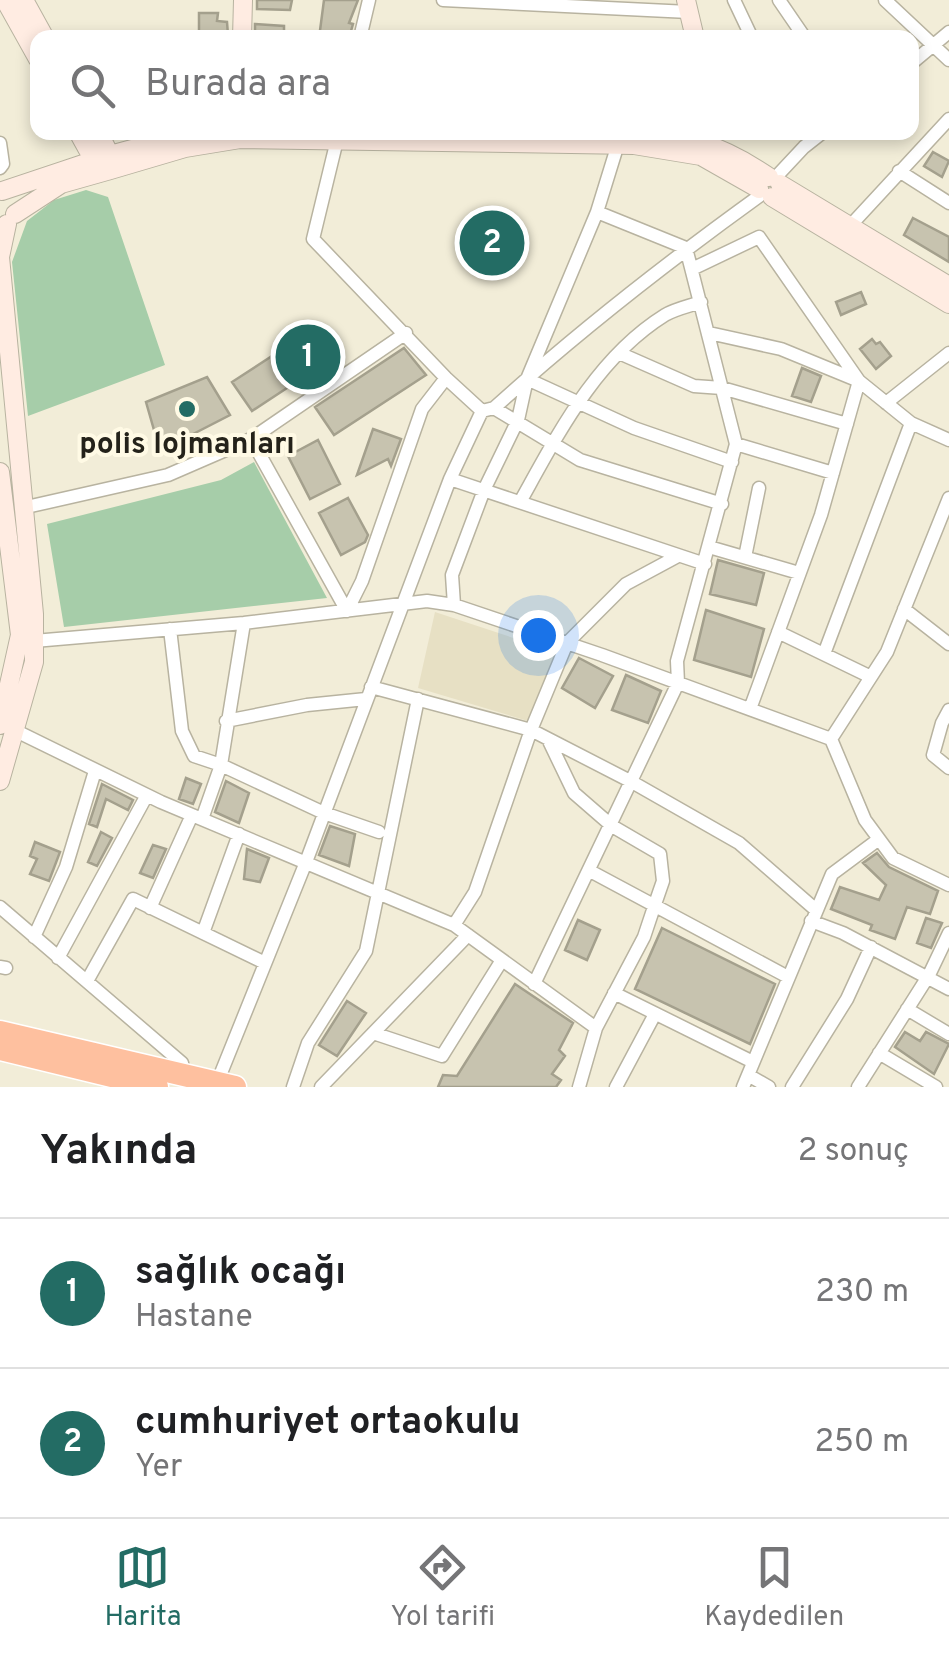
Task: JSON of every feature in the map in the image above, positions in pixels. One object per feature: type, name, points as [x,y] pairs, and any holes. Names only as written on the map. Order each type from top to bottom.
[{"type":"highway","points":[[0,1020],[151,1058],[184,1076]]},
{"type":"highway","points":[[0,1032],[226,1085]]},
{"type":"highway","points":[[0,1050],[156,1087]]},
{"type":"highway","points":[[0,1060],[111,1087]]},
{"type":"main road","points":[[5,0],[30,45]]},
{"type":"main road","points":[[24,0],[41,30]]},
{"type":"main road","points":[[242,30],[243,0]]},
{"type":"main road","points":[[85,140],[104,162]]},
{"type":"main road","points":[[100,140],[104,162]]},
{"type":"main road","points":[[1,191],[171,140]]},
{"type":"main road","points":[[8,222],[62,184],[104,162],[222,140]]},
{"type":"main road","points":[[629,140],[720,164],[850,226],[949,286]]},
{"type":"main road","points":[[718,140],[720,164]]},
{"type":"main road","points":[[721,140],[770,187],[949,304]]},
{"type":"main road","points":[[1,191],[11,196],[16,205],[0,257],[34,642],[34,662],[4,725]]},
{"type":"main road","points":[[0,472],[20,635],[4,725],[0,781]]},
{"type":"street","points":[[362,30],[369,0]]},
{"type":"street","points":[[443,0],[688,6]]},
{"type":"street","points":[[734,0],[748,30]]},
{"type":"street","points":[[780,0],[800,30]]},
{"type":"street","points":[[885,0],[916,30]]},
{"type":"street","points":[[919,57],[949,32]]},
{"type":"street","points":[[919,33],[949,60]]},
{"type":"street","points":[[850,226],[949,119]]},
{"type":"street","points":[[919,136],[926,142]]},
{"type":"street","points":[[337,140],[312,239],[446,378],[488,410],[518,420],[580,460],[722,504]]},
{"type":"street","points":[[454,605],[452,575],[484,490],[518,420],[527,378],[597,212],[619,140]]},
{"type":"street","points":[[801,140],[804,147]]},
{"type":"street","points":[[226,1085],[265,964],[450,479],[488,410],[686,248],[770,187],[813,140]]},
{"type":"street","points":[[0,143],[0,168]]},
{"type":"street","points":[[899,171],[949,203]]},
{"type":"street","points":[[597,212],[686,248]]},
{"type":"street","points":[[692,269],[759,238],[859,381],[910,423],[949,440]]},
{"type":"street","points":[[534,984],[678,683],[677,661],[736,444],[686,248]]},
{"type":"street","points":[[520,502],[578,402],[619,353],[666,314],[700,302]]},
{"type":"street","points":[[22,508],[168,474],[252,439],[406,333]]},
{"type":"street","points":[[709,333],[780,349],[859,381]]},
{"type":"street","points":[[886,403],[949,352]]},
{"type":"street","points":[[619,353],[694,386],[722,388],[846,424]]},
{"type":"street","points":[[348,611],[422,408],[446,378]]},
{"type":"street","points":[[527,378],[634,428],[732,462]]},
{"type":"street","points":[[750,710],[799,573],[859,381]]},
{"type":"street","points":[[824,654],[910,423]]},
{"type":"street","points":[[252,439],[348,611]]},
{"type":"street","points":[[736,444],[832,472]]},
{"type":"street","points":[[450,479],[704,564]]},
{"type":"street","points":[[745,557],[760,488]]},
{"type":"street","points":[[831,739],[887,652],[949,498]]},
{"type":"street","points":[[709,547],[799,573]]},
{"type":"street","points":[[454,925],[475,892],[531,730],[568,643],[626,584],[678,556]]},
{"type":"street","points":[[34,642],[428,601],[454,605],[831,739],[864,820],[893,858],[949,885]]},
{"type":"street","points":[[904,610],[949,644]]},
{"type":"street","points":[[150,908],[221,765],[244,623]]},
{"type":"street","points":[[170,630],[182,730],[194,756],[324,813],[379,832]]},
{"type":"street","points":[[778,632],[871,677]]},
{"type":"street","points":[[226,721],[369,693],[418,700],[531,730],[739,843],[813,915],[949,989]]},
{"type":"street","points":[[293,1087],[308,1042],[366,951],[381,894],[418,700]]},
{"type":"street","points":[[949,710],[933,755],[949,768]]},
{"type":"street","points":[[4,725],[146,795],[454,925],[596,1028]]},
{"type":"street","points":[[548,739],[574,793],[612,826],[660,854],[663,880],[644,937],[596,1028],[579,1087]]},
{"type":"street","points":[[34,936],[66,866],[96,771]]},
{"type":"street","points":[[58,958],[146,795]]},
{"type":"street","points":[[203,933],[239,834]]},
{"type":"street","points":[[748,1074],[832,874],[879,839]]},
{"type":"street","points":[[590,871],[788,977]]},
{"type":"street","points":[[87,982],[133,899],[265,964]]},
{"type":"street","points":[[0,907],[182,1063],[184,1076]]},
{"type":"street","points":[[858,1087],[929,975],[949,933]]},
{"type":"street","points":[[321,1087],[468,935]]},
{"type":"street","points":[[792,1087],[848,999],[872,947]]},
{"type":"street","points":[[373,1033],[442,1056],[502,960]]},
{"type":"street","points":[[614,993],[655,1014],[769,1087]]},
{"type":"street","points":[[907,1009],[949,1034]]},
{"type":"street","points":[[616,1087],[655,1014]]},
{"type":"street","points":[[879,1053],[936,1087]]},
{"type":"shaded area","points":[[435,612],[556,652],[528,721],[418,688]]},
{"type":"green space","points":[[86,190],[108,197],[165,365],[28,416],[12,262],[27,221],[54,200]]},
{"type":"green space","points":[[254,462],[327,598],[64,627],[47,524],[221,480]]},
{"type":"building","points":[[257,0],[292,0],[290,10],[257,9]]},
{"type":"building","points":[[324,0],[358,0],[349,23],[353,24],[351,30],[320,30]]},
{"type":"building","points":[[199,13],[218,13],[217,21],[227,22],[228,30],[199,30]]},
{"type":"building","points":[[255,24],[284,26],[284,30],[255,30]]},
{"type":"building","points":[[933,152],[949,161],[942,177],[924,166]]},
{"type":"building","points":[[487,214],[518,236],[499,269],[465,250]]},
{"type":"building","points":[[913,218],[949,237],[949,262],[904,235]]},
{"type":"building","points":[[861,292],[866,304],[841,315],[836,302]]},
{"type":"building","points":[[316,336],[331,359],[252,411],[232,382],[272,356],[275,361]]},
{"type":"building","points":[[872,339],[876,344],[880,342],[891,356],[876,369],[860,349]]},
{"type":"building","points":[[404,348],[426,375],[334,435],[315,407]]},
{"type":"building","points":[[802,368],[821,376],[811,402],[792,396]]},
{"type":"building","name":"polis lojmanları","points":[[207,377],[230,415],[160,451],[146,402]]},
{"type":"building","points":[[373,429],[401,439],[391,466],[388,459],[357,475]]},
{"type":"building","points":[[318,440],[340,484],[310,499],[288,456]]},
{"type":"building","points":[[348,498],[368,535],[365,542],[341,555],[319,513]]},
{"type":"building","points":[[718,560],[764,573],[756,605],[710,594]]},
{"type":"building","points":[[706,610],[764,629],[751,677],[694,660]]},
{"type":"building","points":[[579,658],[613,676],[595,708],[562,688]]},
{"type":"building","points":[[626,675],[661,691],[648,723],[612,710]]},
{"type":"building","points":[[186,778],[201,784],[193,804],[179,799]]},
{"type":"building","points":[[226,781],[249,793],[239,823],[215,812]]},
{"type":"building","points":[[102,784],[133,800],[128,810],[106,799],[97,827],[89,824]]},
{"type":"building","points":[[330,826],[355,834],[349,866],[319,855]]},
{"type":"building","points":[[101,832],[112,838],[97,866],[88,862]]},
{"type":"building","points":[[35,842],[60,852],[49,881],[30,874],[37,859],[30,856]]},
{"type":"building","points":[[153,845],[166,849],[153,878],[140,873]]},
{"type":"building","points":[[247,849],[269,858],[260,882],[244,879]]},
{"type":"building","points":[[877,853],[889,867],[938,891],[930,914],[907,907],[895,939],[831,909],[840,887],[879,900],[886,885],[863,863]]},
{"type":"building","points":[[926,918],[942,923],[931,948],[917,943]]},
{"type":"building","points":[[578,920],[600,930],[587,960],[565,950]]},
{"type":"building","points":[[662,928],[775,984],[750,1044],[635,989]]},
{"type":"building","points":[[515,984],[573,1023],[559,1050],[565,1056],[552,1074],[561,1080],[556,1087],[438,1087],[443,1075],[457,1076]]},
{"type":"building","points":[[347,1001],[366,1013],[337,1056],[319,1045]]},
{"type":"building","points":[[905,1032],[920,1041],[926,1032],[949,1044],[934,1074],[895,1047]]},
{"type":"place","name":"cumhuriyet ortaokulu","points":[[492,243]]},
{"type":"place","name":"sağlık ocağı","points":[[308,357]]},
{"type":"place","name":"polis lojmanları","points":[[187,409]]}]
